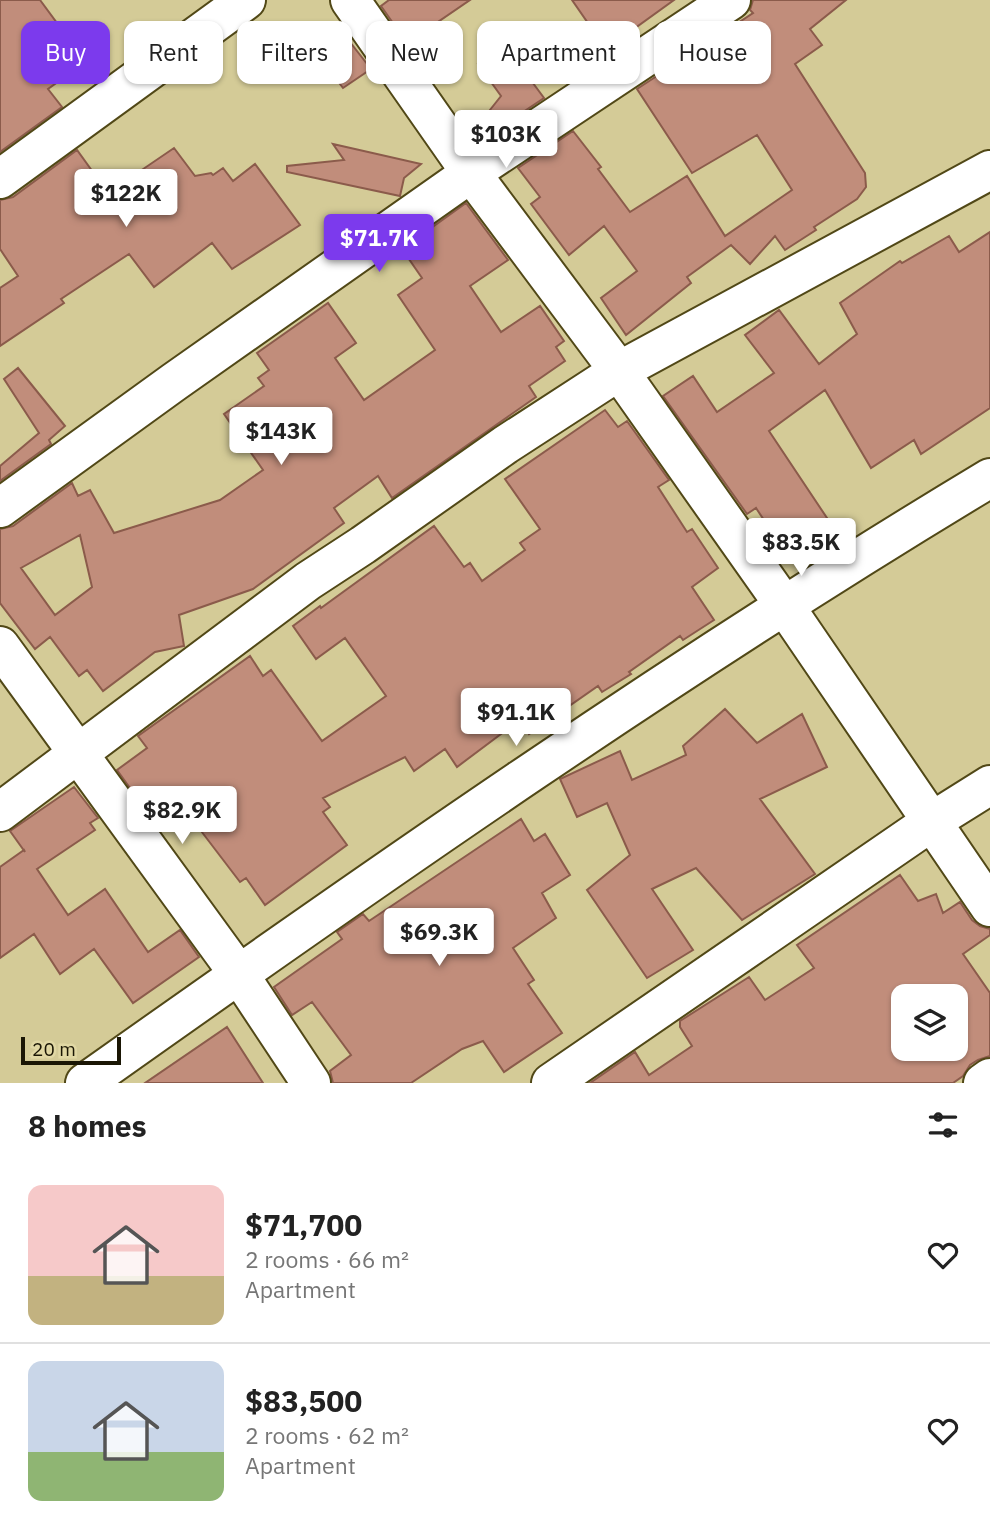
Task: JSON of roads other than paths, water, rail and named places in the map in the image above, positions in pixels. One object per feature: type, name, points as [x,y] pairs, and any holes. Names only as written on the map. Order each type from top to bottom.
[{"type":"street","points":[[0,179],[246,0]]},
{"type":"street","points":[[350,0],[471,173],[619,371],[784,605],[990,907]]},
{"type":"street","points":[[0,508],[471,173],[731,0]]},
{"type":"street","points":[[0,812],[308,581],[505,444],[619,371],[990,170]]},
{"type":"street","points":[[85,1083],[238,973],[443,832],[784,605],[990,478]]},
{"type":"street","points":[[0,646],[238,973],[311,1083]]},
{"type":"street","points":[[551,1083],[931,822],[990,785]]},
{"type":"street","points":[[983,1083],[990,1078]]}]
